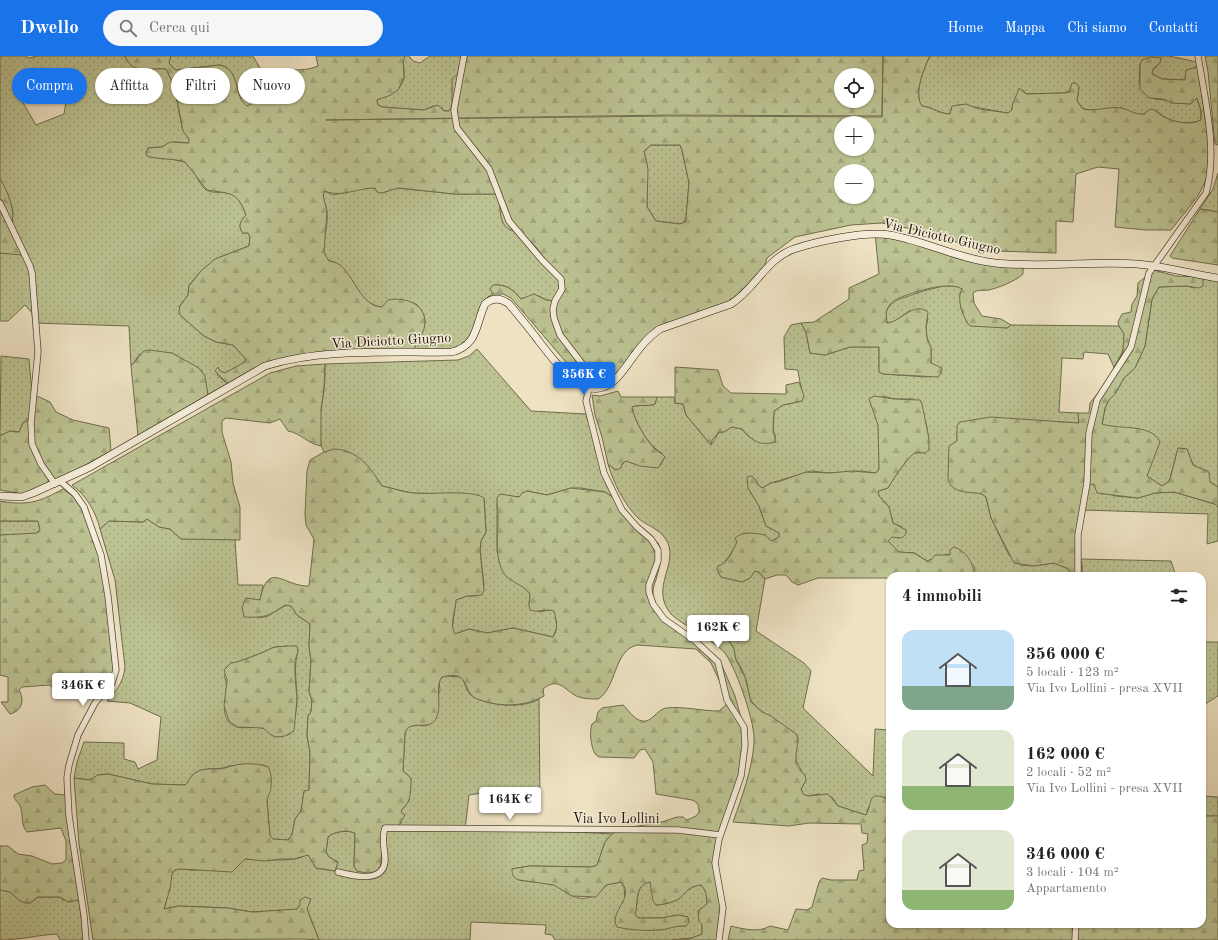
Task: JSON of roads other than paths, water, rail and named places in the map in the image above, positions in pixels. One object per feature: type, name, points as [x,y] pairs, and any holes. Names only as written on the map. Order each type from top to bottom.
[{"type":"main road","name":"Via Diciotto Giugno","points":[[0,496],[22,497],[106,459],[265,366],[285,360],[348,354],[452,352],[462,349],[473,338],[485,304],[490,300],[495,299],[504,300],[509,304],[567,376],[589,388],[605,386],[615,379],[651,335],[671,324],[731,304],[745,294],[778,258],[792,249],[856,236],[881,234],[994,262],[1132,264],[1218,278]]},
{"type":"street","points":[[464,56],[454,110],[457,128],[488,169],[509,221],[542,260],[561,279],[562,289],[555,301],[553,309],[554,318],[560,335],[584,365],[589,388],[586,401],[604,473],[622,510],[637,527],[651,539],[658,550],[658,561],[649,585],[649,592],[653,604],[664,619],[688,635],[718,662],[727,700],[744,727],[746,745],[741,776],[720,835],[716,863],[723,908],[719,940]]},
{"type":"street","points":[[1078,572],[1078,535],[1086,490],[1092,416],[1097,400],[1131,347],[1149,273],[1155,267],[1206,193],[1212,173],[1214,152],[1213,141],[1198,56]]},
{"type":"street","points":[[0,203],[28,260],[32,273],[38,352],[31,423],[32,444],[41,464],[58,482],[76,494],[84,508],[102,556],[108,596],[116,670],[112,683],[96,703],[78,735],[72,751],[67,778],[69,816],[85,920],[86,940]]},
{"type":"street","name":"Via Ivo Lollini","points":[[338,872],[353,876],[366,877],[379,873],[383,869],[385,860],[383,834],[385,828],[678,830],[720,835]]},
{"type":"street","points":[[1075,940],[1076,928]]}]
